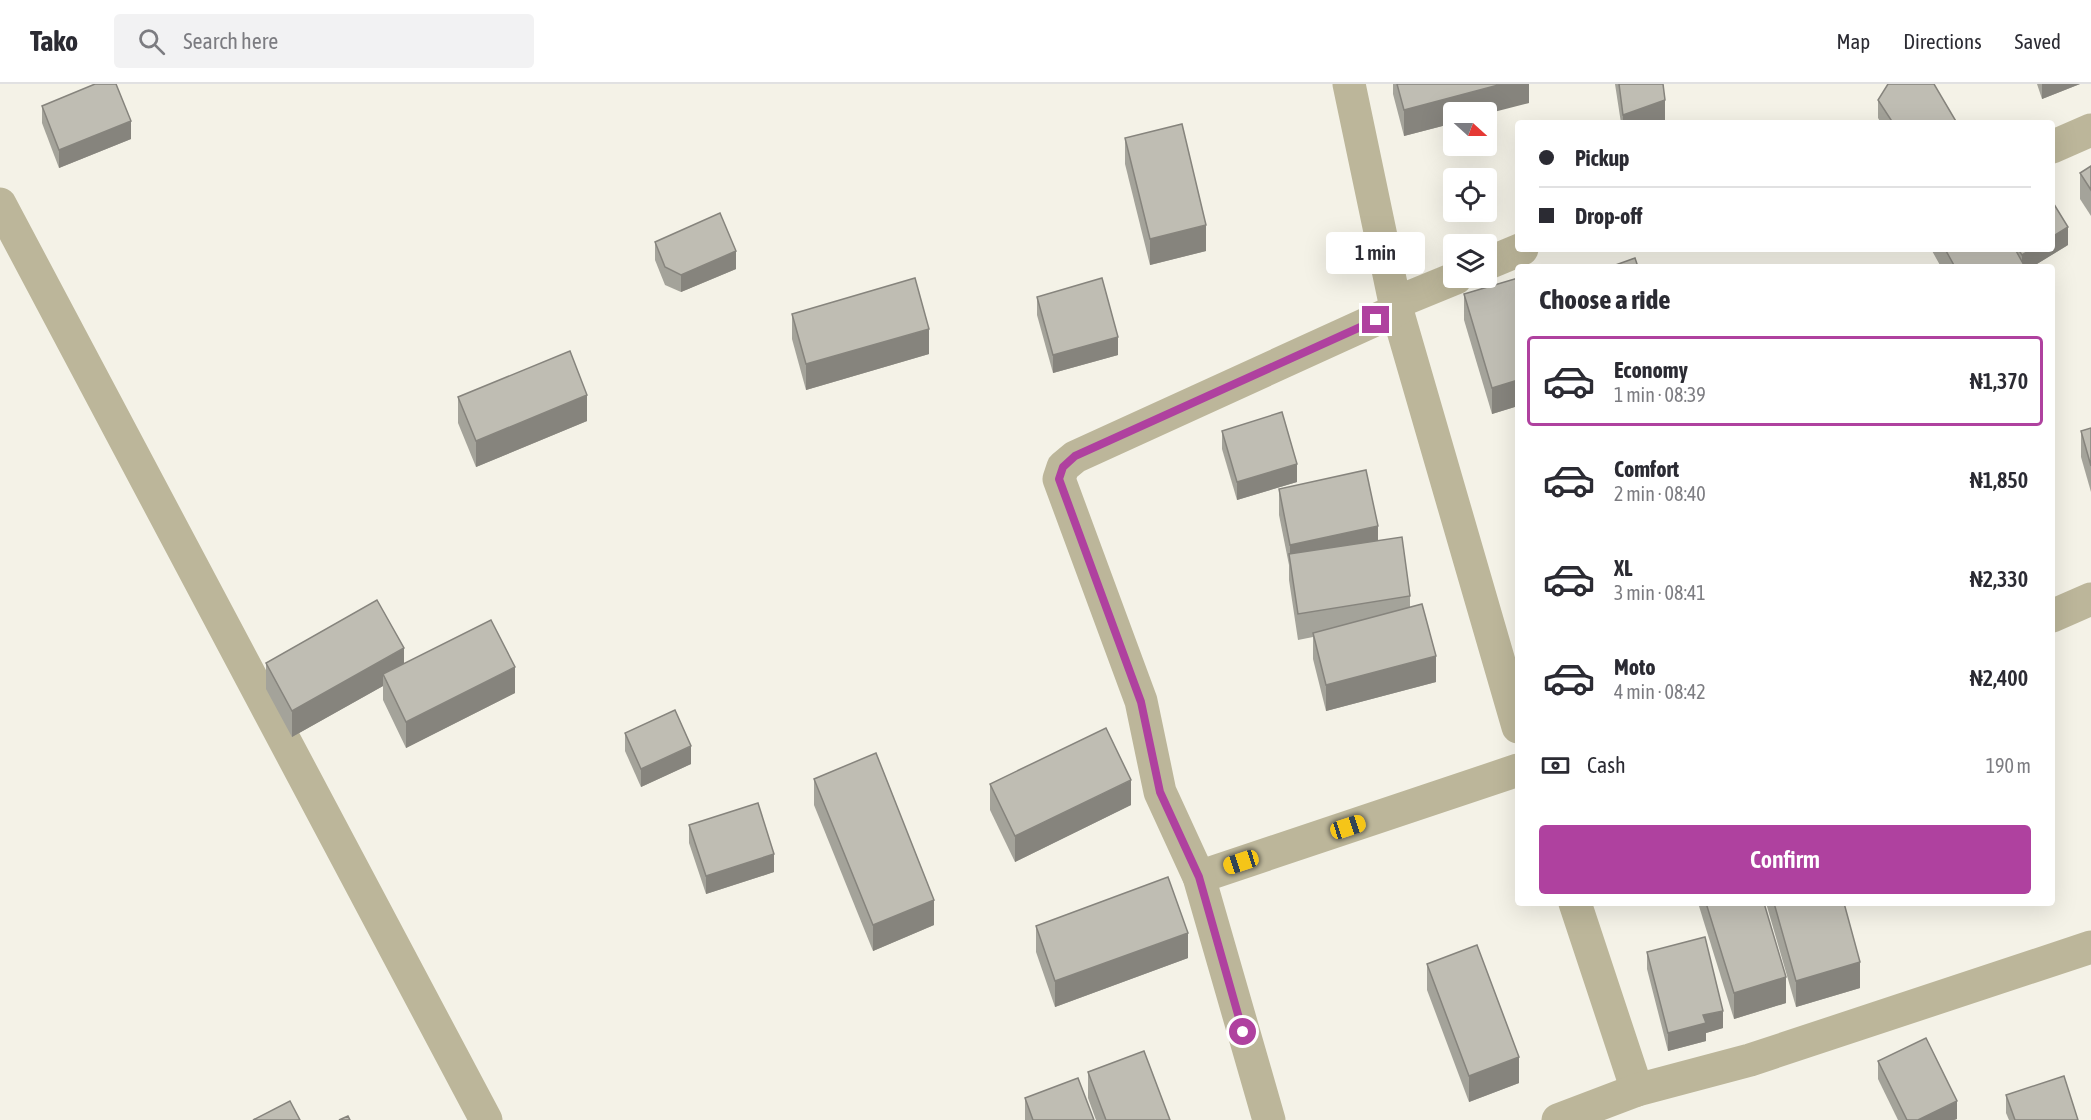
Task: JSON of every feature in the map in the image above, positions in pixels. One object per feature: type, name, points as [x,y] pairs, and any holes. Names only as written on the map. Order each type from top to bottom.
[{"type":"street","points":[[1349,84],[1396,307],[1515,717]]},
{"type":"street","points":[[2055,146],[2091,130]]},
{"type":"street","points":[[0,204],[486,1120]]},
{"type":"street","points":[[1497,259],[1515,252]]},
{"type":"street","points":[[1269,1120],[1199,877],[1160,792],[1141,702],[1059,479],[1063,467],[1075,456],[1443,284]]},
{"type":"street","points":[[2055,614],[2091,598]]},
{"type":"street","points":[[1199,877],[1515,771]]},
{"type":"street","points":[[1576,906],[1637,1090]]},
{"type":"street","points":[[1558,1120],[1637,1090],[1750,1060],[2091,947]]},
{"type":"building","points":[[95,84],[116,84],[131,121],[59,150],[42,106]]},
{"type":"building","points":[[1397,84],[1502,84],[1404,110]]},
{"type":"building","points":[[1619,84],[1663,84],[1665,100],[1623,115]]},
{"type":"building","points":[[1888,84],[1934,84],[1955,120],[1891,120],[1878,100]]},
{"type":"building","points":[[1182,124],[1206,225],[1150,239],[1125,138]]},
{"type":"building","points":[[2091,166],[2091,190],[2080,173]]},
{"type":"building","points":[[2055,206],[2068,227],[2055,235]]},
{"type":"building","points":[[720,213],[736,251],[681,275],[665,267],[655,242]]},
{"type":"building","points":[[1947,252],[2017,252],[2023,264],[1953,264]]},
{"type":"building","points":[[1635,258],[1637,264],[1618,264]]},
{"type":"building","points":[[915,278],[929,329],[806,364],[792,314]]},
{"type":"building","points":[[1102,278],[1118,337],[1053,355],[1037,297]]},
{"type":"building","points":[[1515,279],[1515,381],[1492,388],[1464,294],[1484,288],[1497,288],[1497,284]]},
{"type":"building","points":[[570,351],[587,395],[476,441],[458,397]]},
{"type":"building","points":[[1282,412],[1297,464],[1237,482],[1222,431]]},
{"type":"building","points":[[2091,428],[2091,466],[2081,431]]},
{"type":"building","points":[[1366,470],[1378,526],[1290,545],[1279,489]]},
{"type":"building","points":[[1402,537],[1410,596],[1298,614],[1289,554]]},
{"type":"building","points":[[377,600],[404,648],[292,711],[266,663]]},
{"type":"building","points":[[1422,604],[1436,656],[1326,685],[1313,633]]},
{"type":"building","points":[[491,620],[515,667],[406,722],[383,674]]},
{"type":"building","points":[[675,710],[691,746],[641,769],[625,733]]},
{"type":"building","points":[[1106,728],[1131,780],[1015,836],[990,784]]},
{"type":"building","points":[[876,753],[934,900],[873,925],[814,779]]},
{"type":"building","points":[[758,803],[774,854],[706,876],[689,825]]},
{"type":"building","points":[[1168,877],[1188,933],[1055,981],[1036,926]]},
{"type":"building","points":[[1707,906],[1765,906],[1786,977],[1734,993]]},
{"type":"building","points":[[1775,906],[1845,906],[1860,962],[1796,981]]},
{"type":"building","points":[[1705,937],[1723,1011],[1703,1015],[1706,1023],[1668,1033],[1647,952]]},
{"type":"building","points":[[1477,945],[1519,1057],[1469,1076],[1427,964]]},
{"type":"building","points":[[1926,1038],[1957,1101],[1918,1120],[1907,1120],[1878,1061]]},
{"type":"building","points":[[1144,1051],[1170,1120],[1106,1120],[1088,1072]]},
{"type":"building","points":[[2064,1076],[2078,1120],[2015,1120],[2006,1095]]},
{"type":"building","points":[[1078,1078],[1094,1120],[1033,1120],[1025,1098]]},
{"type":"building","points":[[290,1101],[300,1120],[253,1120]]},
{"type":"route","points":[[1243,1032],[1199,877],[1160,792],[1141,702],[1059,479],[1063,467],[1075,456],[1376,320]]}]
